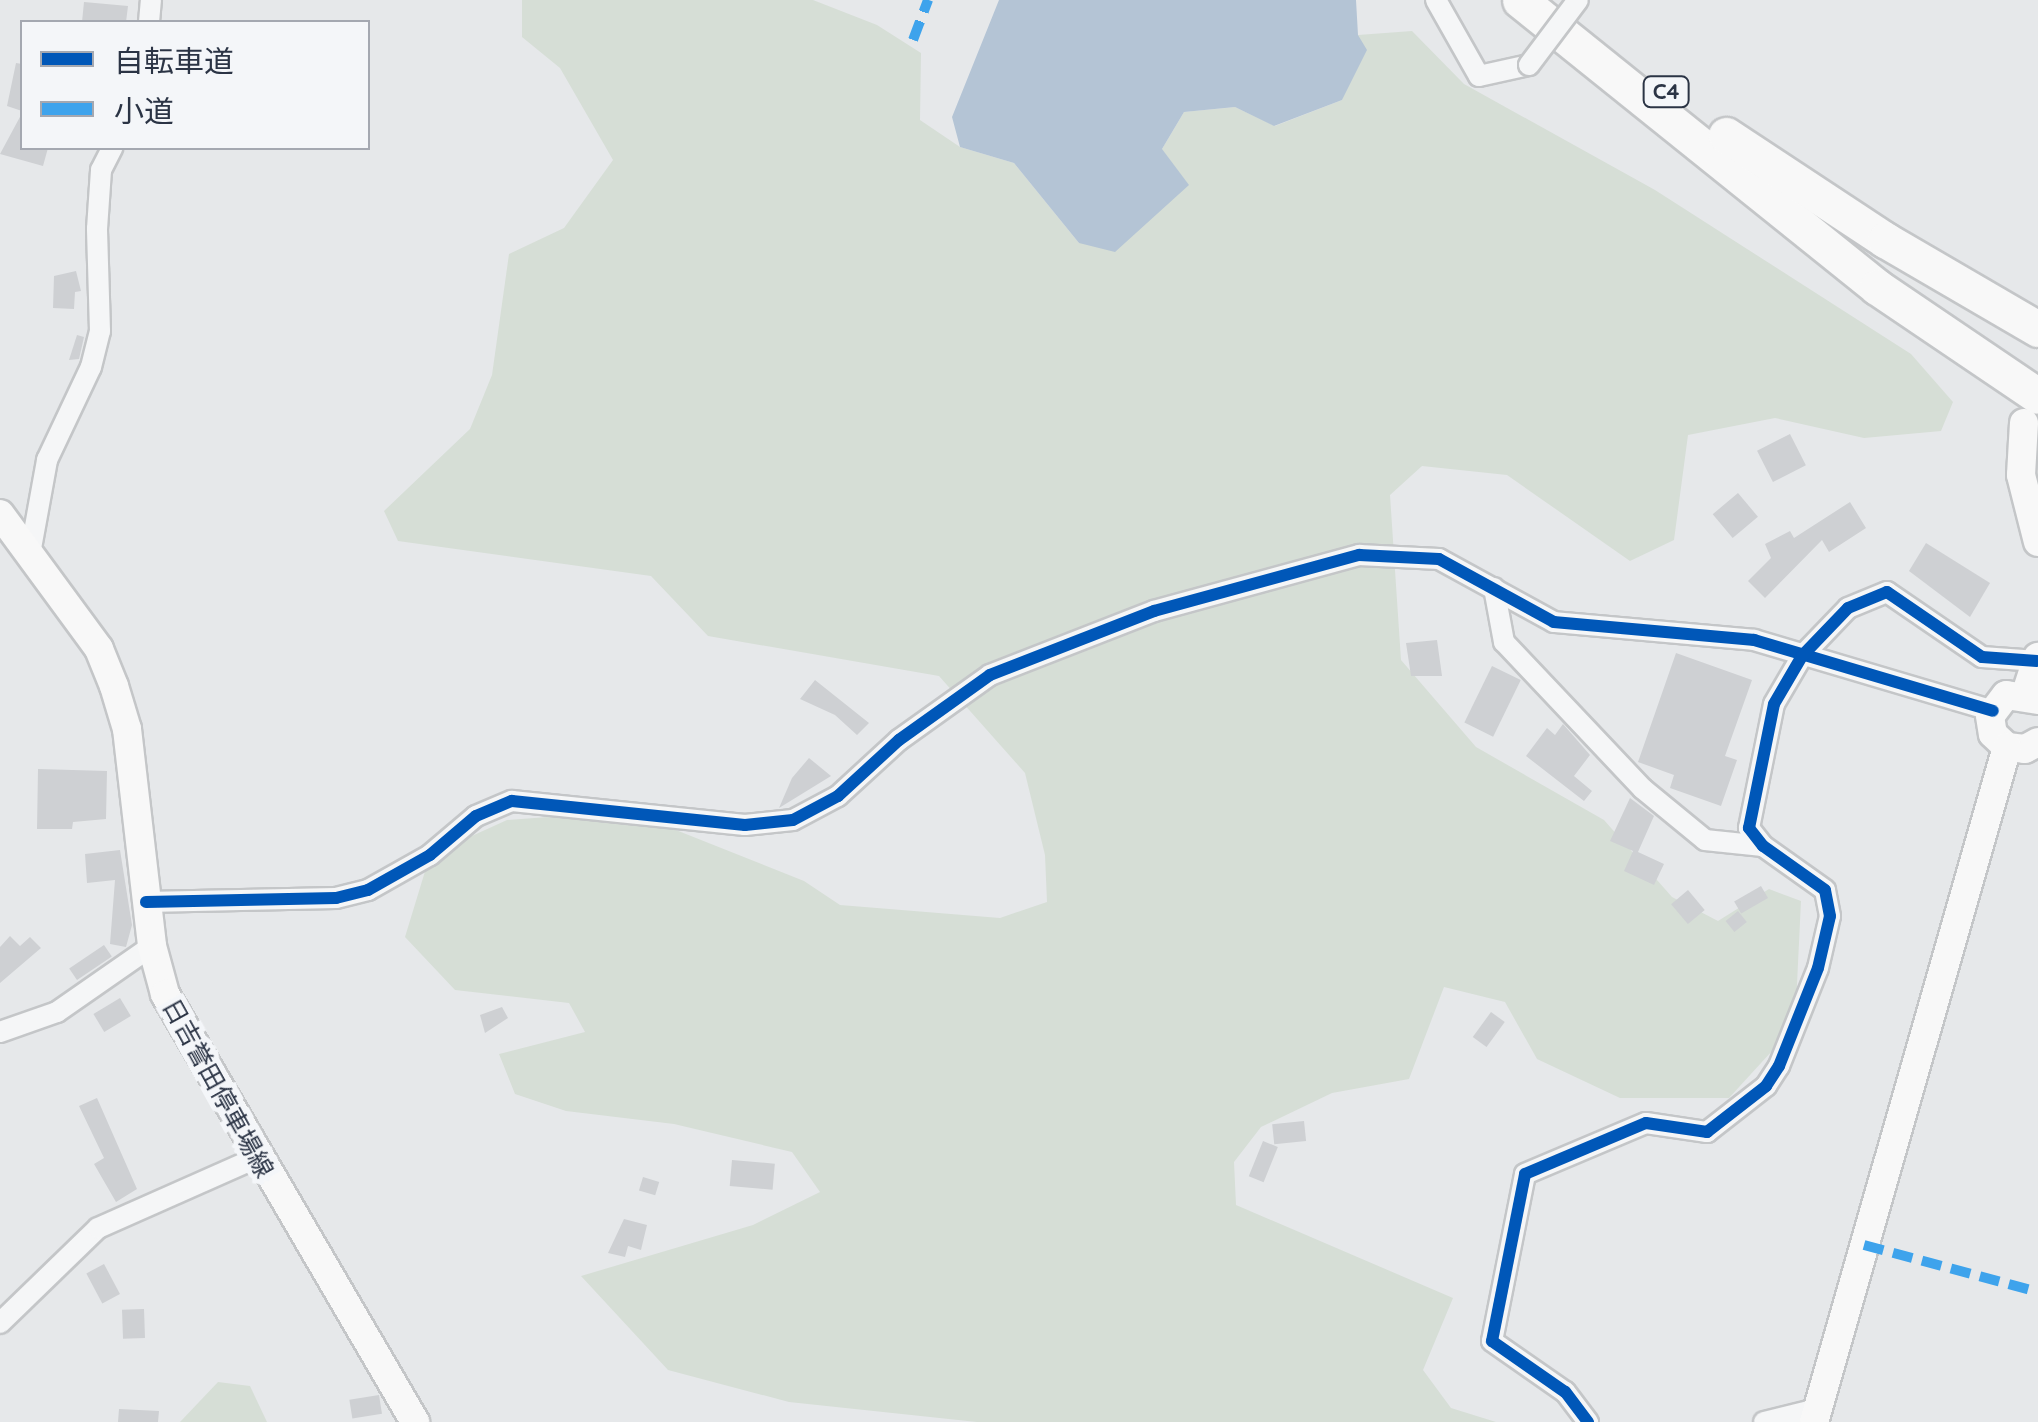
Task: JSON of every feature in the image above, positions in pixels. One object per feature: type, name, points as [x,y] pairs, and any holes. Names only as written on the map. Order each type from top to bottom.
[{"type":"highway","points":[[1520,0],[2031,409]]},
{"type":"highway","name":"C4","points":[[1545,0],[1790,179],[2038,329]]},
{"type":"highway","points":[[1790,179],[2038,301]]},
{"type":"main road","points":[[2031,409],[2024,505],[2038,542]]},
{"type":"main road","name":"日吉誉田停車場線","points":[[4,525],[30,554],[99,649],[114,686],[127,729],[152,946],[165,994],[256,1158],[415,1422]]},
{"type":"main road","points":[[2038,659],[2032,696],[2006,695],[1992,711],[1994,734],[2007,747],[2024,749],[2038,742]]},
{"type":"main road","points":[[1816,1416],[2007,747]]},
{"type":"street","points":[[1436,0],[1479,76],[1529,65],[1578,0]]},
{"type":"street","points":[[30,554],[47,460],[91,366],[100,331],[96,229],[101,170],[111,150]]},
{"type":"street","points":[[146,902],[336,898],[368,890],[430,856],[476,816],[512,802],[744,825],[793,820],[838,796],[963,690],[1154,611],[1358,555],[1439,559],[1494,588],[1521,609],[1554,622],[1714,634],[1992,711]]},
{"type":"street","points":[[1494,588],[1504,642],[1643,790],[1705,840],[1763,846]]},
{"type":"street","points":[[1588,1422],[1566,1392],[1492,1341],[1525,1174],[1646,1123],[1706,1132],[1766,1086],[1818,968],[1830,916],[1825,890],[1763,846],[1748,828],[1774,704],[1802,656],[1848,608],[1887,592],[1982,657],[2038,659]]},
{"type":"street","points":[[0,1032],[58,1012],[152,946]]},
{"type":"street","points":[[0,1323],[98,1228],[256,1158]]},
{"type":"street","points":[[1764,1422],[1816,1416]]},
{"type":"shaded area","points":[[522,0],[813,0],[877,25],[921,53],[920,120],[960,147],[1014,163],[1079,243],[1162,149],[1184,112],[1235,107],[1275,126],[1342,100],[1358,35],[1412,31],[1464,84],[1655,190],[1911,354],[1953,402],[1941,431],[1864,438],[1775,418],[1688,435],[1674,540],[1630,561],[1507,475],[1422,466],[1390,495],[1401,660],[1476,747],[1604,820],[1672,897],[1718,921],[1769,889],[1801,901],[1795,1026],[1729,1098],[1620,1098],[1537,1059],[1505,1002],[1444,987],[1409,1079],[1332,1093],[1261,1127],[1234,1162],[1236,1205],[1453,1298],[1423,1370],[1451,1408],[1496,1422],[977,1422],[789,1402],[668,1370],[581,1276],[753,1225],[820,1192],[792,1152],[674,1124],[566,1111],[515,1094],[499,1054],[585,1032],[569,1003],[455,990],[405,937],[430,855],[507,820],[628,811],[804,881],[840,905],[1000,918],[1047,902],[1045,855],[1025,773],[939,676],[708,636],[651,576],[398,541],[384,511],[470,429],[492,375],[509,254],[564,228],[613,160],[560,68],[522,37]]},
{"type":"shaded area","points":[[218,1382],[250,1386],[267,1422],[180,1422]]},
{"type":"water","points":[[999,0],[1356,0],[1358,35],[1367,50],[1342,100],[1274,126],[1235,107],[1184,112],[1162,149],[1189,185],[1115,252],[1079,243],[1014,163],[960,147],[952,117]]},
{"type":"building","points":[[84,2],[128,6],[126,20],[82,20]]},
{"type":"building","points":[[16,63],[20,64],[20,110],[7,106]]},
{"type":"building","points":[[20,117],[20,150],[47,150],[43,166],[0,154]]},
{"type":"building","points":[[76,271],[81,291],[75,292],[74,309],[53,308],[54,276]]},
{"type":"building","points":[[77,335],[84,337],[79,359],[69,360]]},
{"type":"building","points":[[1790,434],[1806,465],[1773,482],[1757,451]]},
{"type":"building","points":[[1738,493],[1758,517],[1733,538],[1713,514]]},
{"type":"building","points":[[1850,502],[1866,528],[1829,552],[1822,540],[1765,598],[1748,581],[1771,558],[1765,544],[1790,531],[1794,538]]},
{"type":"building","points":[[1926,543],[1990,583],[1970,617],[1909,571]]},
{"type":"building","points":[[1437,640],[1442,676],[1411,676],[1406,643]]},
{"type":"building","points":[[1676,653],[1752,680],[1725,756],[1737,760],[1721,806],[1670,788],[1674,775],[1638,762]]},
{"type":"building","points":[[1492,666],[1521,680],[1493,737],[1464,723]]},
{"type":"building","points":[[815,680],[869,723],[857,735],[835,715],[800,699]]},
{"type":"building","points":[[1563,724],[1590,755],[1574,776],[1592,791],[1584,801],[1526,756],[1547,728],[1555,735]]},
{"type":"building","points":[[809,758],[831,776],[779,808],[792,778]]},
{"type":"building","points":[[38,769],[107,771],[106,819],[73,822],[72,829],[37,829]]},
{"type":"building","points":[[1630,798],[1654,816],[1638,852],[1664,864],[1654,885],[1624,871],[1633,851],[1610,841]]},
{"type":"building","points":[[120,850],[132,925],[126,947],[110,944],[115,880],[87,883],[85,854]]},
{"type":"building","points":[[1761,886],[1768,898],[1741,914],[1734,902]]},
{"type":"building","points":[[1688,890],[1705,910],[1688,924],[1671,904]]},
{"type":"building","points":[[1738,911],[1747,922],[1734,932],[1726,921]]},
{"type":"building","points":[[10,936],[20,946],[30,937],[41,948],[0,983],[0,947]]},
{"type":"building","points":[[104,945],[112,957],[77,980],[69,968]]},
{"type":"building","points":[[120,998],[131,1016],[104,1032],[93,1014]]},
{"type":"building","points":[[502,1007],[508,1018],[485,1033],[480,1015]]},
{"type":"building","points":[[1491,1012],[1505,1022],[1487,1047],[1473,1037]]},
{"type":"building","points":[[97,1098],[137,1189],[116,1202],[94,1164],[104,1158],[79,1106]]},
{"type":"building","points":[[1304,1121],[1306,1141],[1274,1144],[1272,1124]]},
{"type":"building","points":[[1263,1141],[1278,1147],[1264,1182],[1249,1176]]},
{"type":"building","points":[[732,1160],[775,1164],[773,1190],[730,1186]]},
{"type":"building","points":[[643,1177],[659,1182],[655,1195],[639,1190]]},
{"type":"building","points":[[624,1219],[647,1225],[641,1250],[628,1246],[625,1257],[608,1253]]},
{"type":"building","points":[[104,1264],[120,1294],[102,1303],[86,1273]]},
{"type":"building","points":[[144,1309],[145,1338],[123,1339],[122,1310]]},
{"type":"building","points":[[379,1395],[382,1414],[352,1418],[349,1400]]},
{"type":"building","points":[[119,1409],[159,1411],[158,1422],[118,1422]]},
{"type":"marked path","points":[[913,40],[928,0]]},
{"type":"marked path","points":[[1864,1245],[2038,1292]]},
{"type":"cycle path","points":[[146,902],[336,898],[368,890],[430,855],[476,816],[512,801],[745,825],[793,820],[838,796],[899,740],[990,675],[1154,611],[1359,555],[1439,559],[1554,622],[1754,640],[1993,711]]},
{"type":"cycle path","points":[[1588,1422],[1565,1392],[1492,1341],[1525,1174],[1646,1123],[1707,1132],[1766,1086],[1779,1066],[1818,968],[1830,916],[1825,890],[1763,846],[1749,828],[1774,704],[1802,656],[1848,608],[1887,592],[1982,657],[2037,661]]}]
